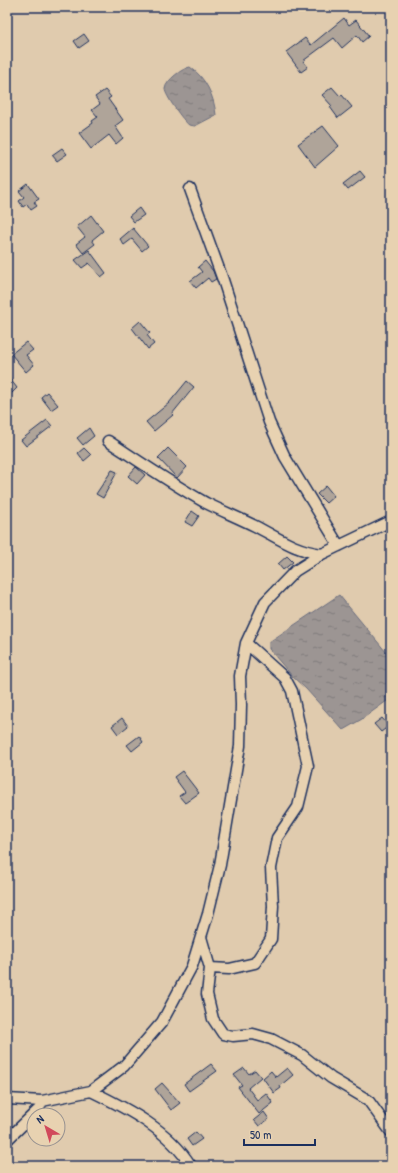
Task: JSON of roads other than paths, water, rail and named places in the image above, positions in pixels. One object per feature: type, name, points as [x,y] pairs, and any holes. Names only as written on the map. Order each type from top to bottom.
[{"type":"street","points":[[190,189],[223,280],[269,422],[285,457],[339,546]]},
{"type":"street","points":[[108,441],[206,503],[291,546],[306,552],[322,554]]},
{"type":"street","points":[[7,1099],[42,1101],[91,1091],[124,1066],[162,1022],[192,966],[220,865],[239,753],[241,705],[240,676],[246,643],[265,602],[295,570],[322,554],[391,521]]},
{"type":"street","points":[[210,968],[229,969],[255,963],[271,938],[273,906],[271,868],[277,838],[298,807],[308,766],[292,692],[285,678],[246,643]]},
{"type":"street","points":[[201,937],[210,968],[207,994],[213,1019],[223,1034],[233,1036],[252,1034],[271,1040],[302,1055],[331,1078],[368,1100],[391,1132]]},
{"type":"street","points":[[91,1091],[115,1103],[167,1136],[191,1166]]},
{"type":"street","points":[[7,1140],[39,1109],[42,1101]]},
{"type":"water","points":[[190,67],[201,76],[205,82],[211,94],[216,115],[195,126],[189,125],[183,119],[171,102],[165,89],[168,82],[175,75]]},
{"type":"water","points":[[339,595],[391,658],[391,698],[362,719],[343,730],[269,649],[269,642]]}]
